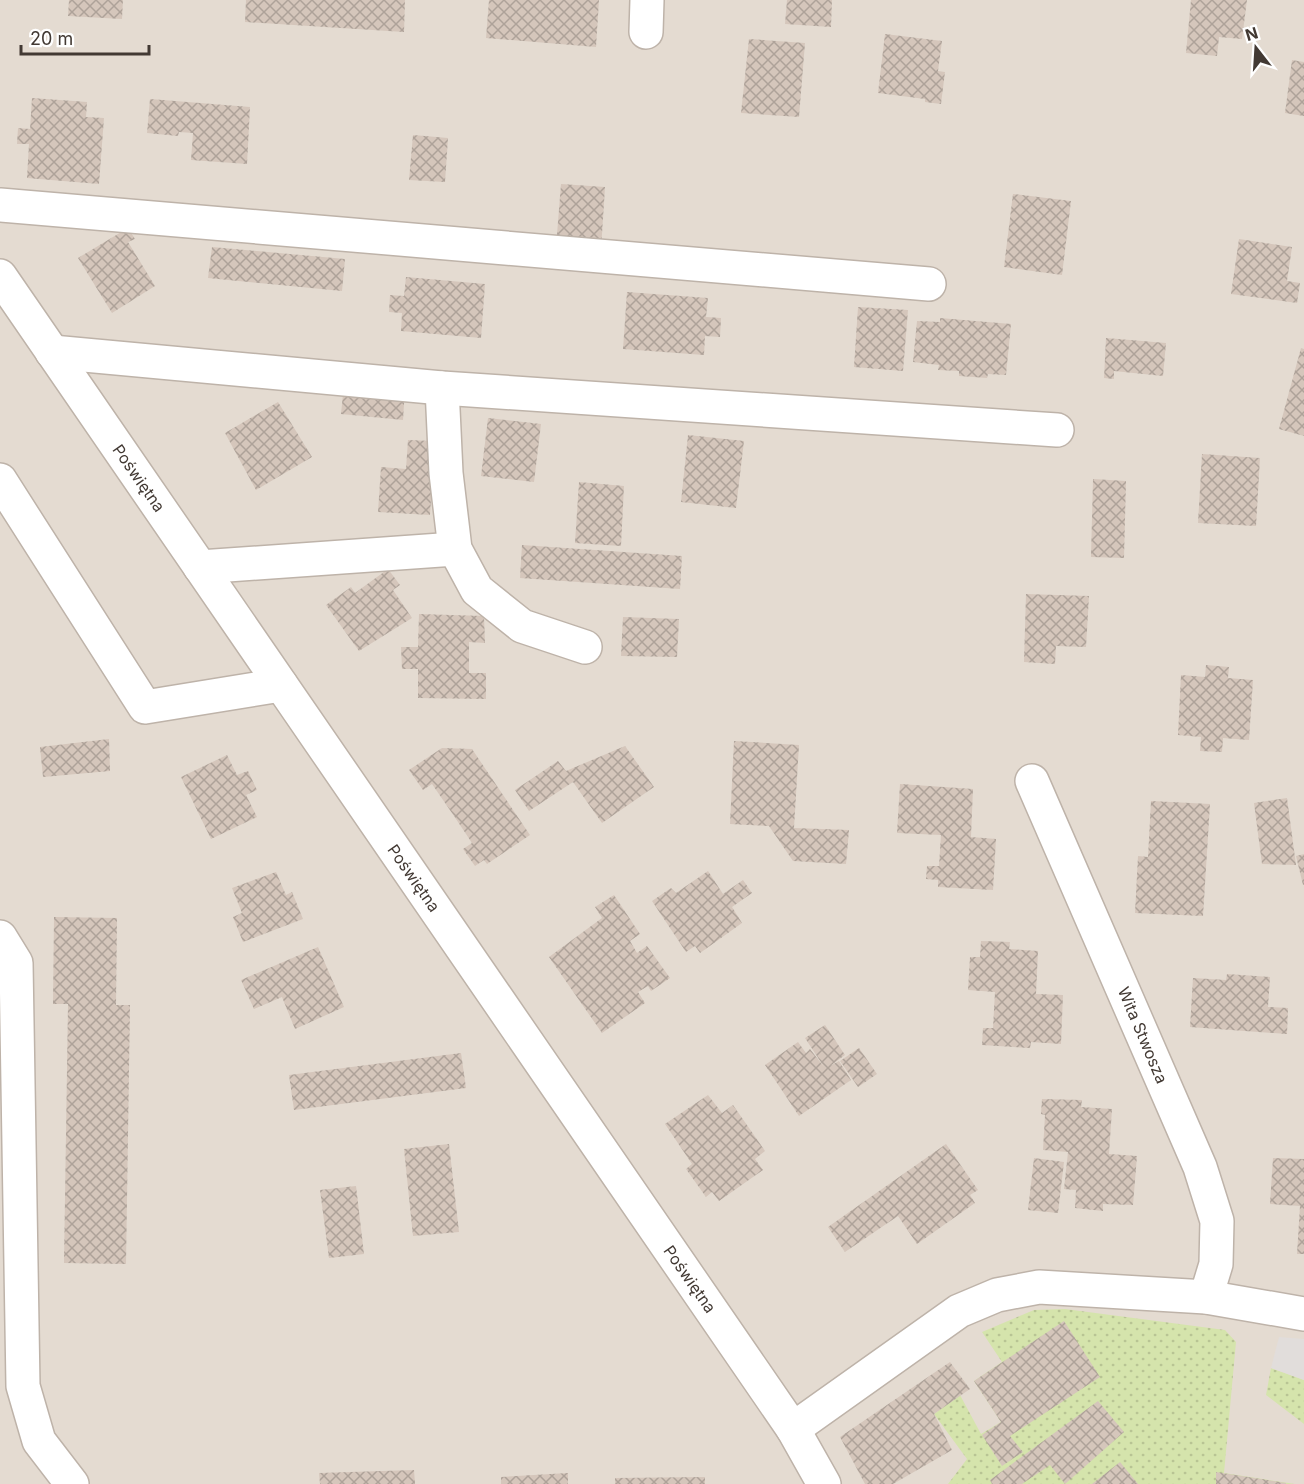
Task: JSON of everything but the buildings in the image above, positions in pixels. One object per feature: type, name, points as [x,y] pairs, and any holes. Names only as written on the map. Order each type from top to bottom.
[{"type":"street","points":[[646,32],[647,0]]},
{"type":"street","points":[[0,205],[929,284]]},
{"type":"street","name":"Poświętna","points":[[0,276],[793,1429],[824,1484]]},
{"type":"street","points":[[52,352],[442,388],[1057,430]]},
{"type":"street","points":[[442,388],[446,473],[455,549],[477,590],[522,626],[585,647]]},
{"type":"street","points":[[0,480],[145,707],[281,685]]},
{"type":"street","points":[[200,567],[455,549]]},
{"type":"street","name":"Wita Stwosza","points":[[1032,781],[1200,1167],[1217,1221],[1216,1264],[1206,1297]]},
{"type":"street","points":[[0,937],[16,963],[23,1386],[39,1441],[72,1484]]},
{"type":"street","points":[[793,1429],[959,1311],[997,1295],[1039,1287],[1206,1297],[1304,1314]]},
{"type":"shaded area","points":[[0,0],[1304,0],[1304,1484],[0,1484]]},
{"type":"shaded area","points":[[1279,1337],[1304,1339],[1304,1380],[1271,1368]]},
{"type":"green space","points":[[1065,1309],[1225,1330],[1236,1342],[1224,1473],[1295,1484],[948,1484],[967,1459],[934,1414],[960,1395],[981,1434],[1001,1422],[974,1381],[1002,1362],[982,1332],[1034,1310]]},
{"type":"green space","points":[[1271,1368],[1304,1380],[1304,1424],[1266,1395]]}]
